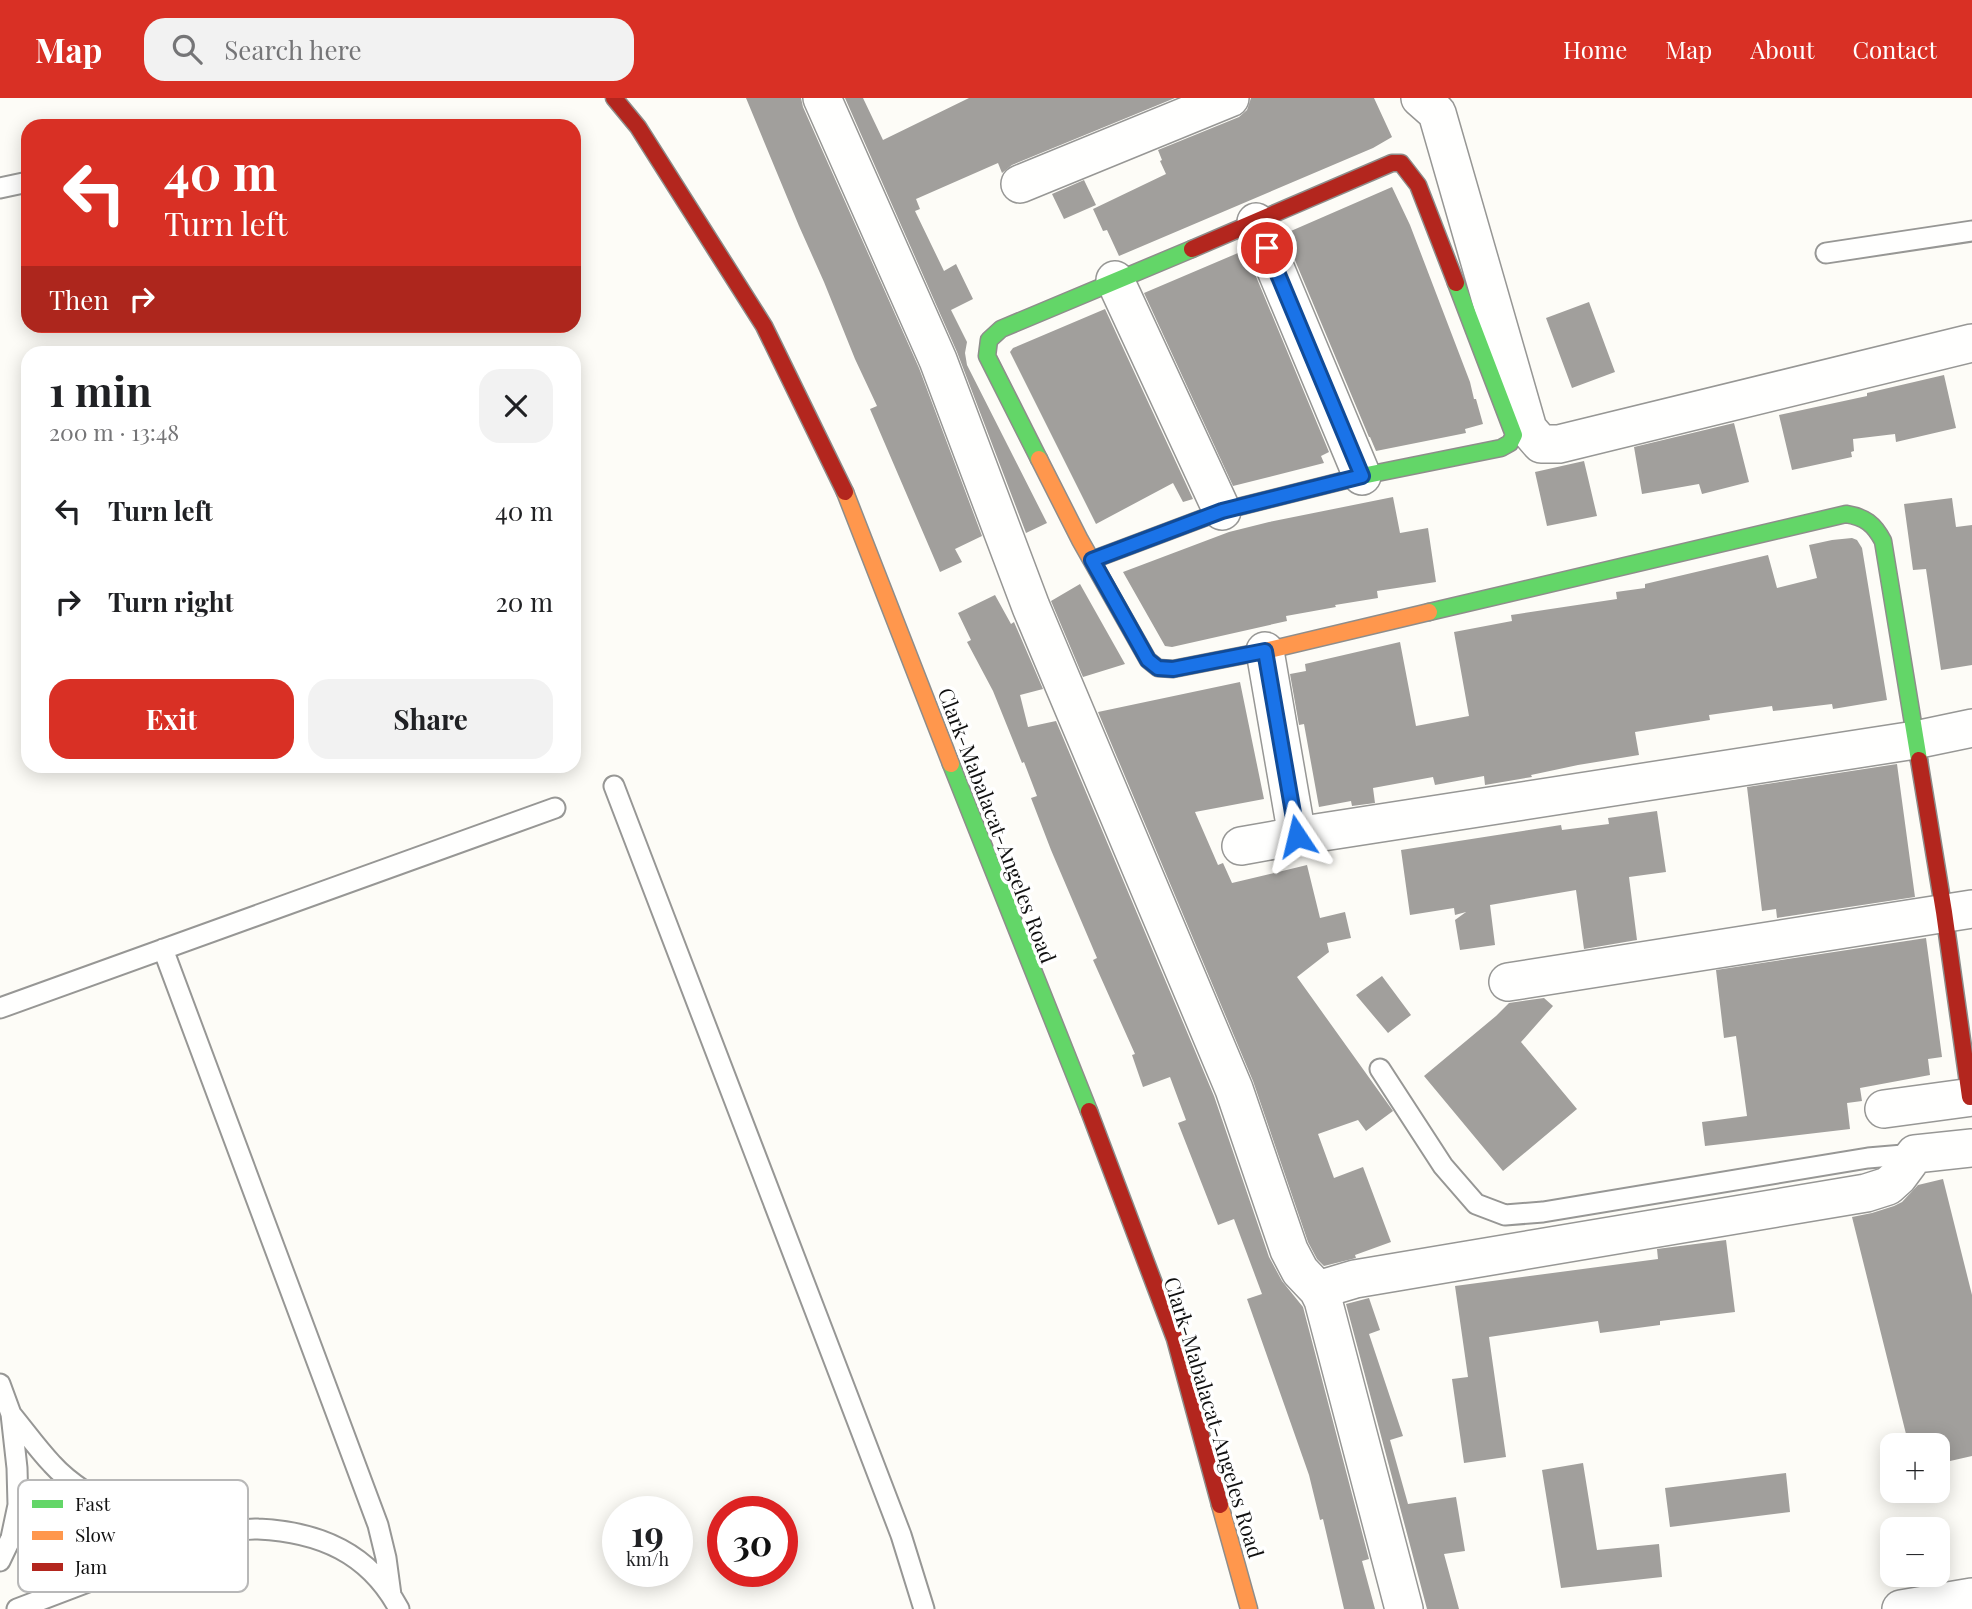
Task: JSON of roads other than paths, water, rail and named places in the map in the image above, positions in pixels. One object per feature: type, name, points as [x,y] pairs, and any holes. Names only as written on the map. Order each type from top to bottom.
[{"type":"street","name":"Clark-Mabalacat-Angeles Road","points":[[614,98],[638,127],[764,326],[840,480],[1105,1152],[1175,1339],[1249,1609]]},
{"type":"street","points":[[822,98],[938,360],[1031,607],[1234,1089],[1289,1250],[1300,1271],[1324,1300],[1404,1609]]},
{"type":"street","points":[[1020,184],[1230,98]]},
{"type":"street","points":[[1429,103],[1528,429],[1541,444],[1559,444],[1972,343]]},
{"type":"street","points":[[1092,560],[1222,511],[1362,476],[1500,448],[1510,443],[1514,435],[1418,185],[1401,163],[1392,163],[1115,280],[1001,329],[989,340],[987,356],[1080,540],[1148,660],[1158,668],[1173,669],[1265,651],[1846,514],[1870,521],[1884,541],[1915,740],[1958,910],[1971,1097],[1884,1109]]},
{"type":"street","points":[[1256,222],[1362,476]]},
{"type":"street","points":[[1115,280],[1222,511]]},
{"type":"street","points":[[1265,651],[1297,836]]},
{"type":"street","points":[[1241,846],[1915,740],[1972,728]]},
{"type":"street","points":[[1508,982],[1958,910]]},
{"type":"street","points":[[1318,1290],[1355,1279],[1866,1193],[1888,1186],[1914,1154],[1972,1148]]},
{"type":"street","points":[[1901,1609],[1972,1597]]},
{"type":"lane","points":[[638,127],[641,98]]},
{"type":"lane","points":[[0,188],[21,184]]},
{"type":"lane","points":[[1826,253],[1972,231]]},
{"type":"lane","points":[[614,786],[901,1535],[924,1609]]},
{"type":"lane","points":[[0,1008],[555,807]]},
{"type":"lane","points":[[163,949],[378,1525],[395,1602]]},
{"type":"lane","points":[[1380,1069],[1443,1166],[1476,1204],[1504,1215],[1543,1212],[1868,1158],[1914,1154]]},
{"type":"lane","points":[[0,1384],[11,1414],[18,1505],[10,1538],[0,1561]]},
{"type":"lane","points":[[11,1414],[53,1466],[70,1480]]},
{"type":"lane","points":[[248,1529],[292,1532],[323,1540],[370,1569],[395,1602]]},
{"type":"lane","points":[[17,1609],[61,1592]]}]
